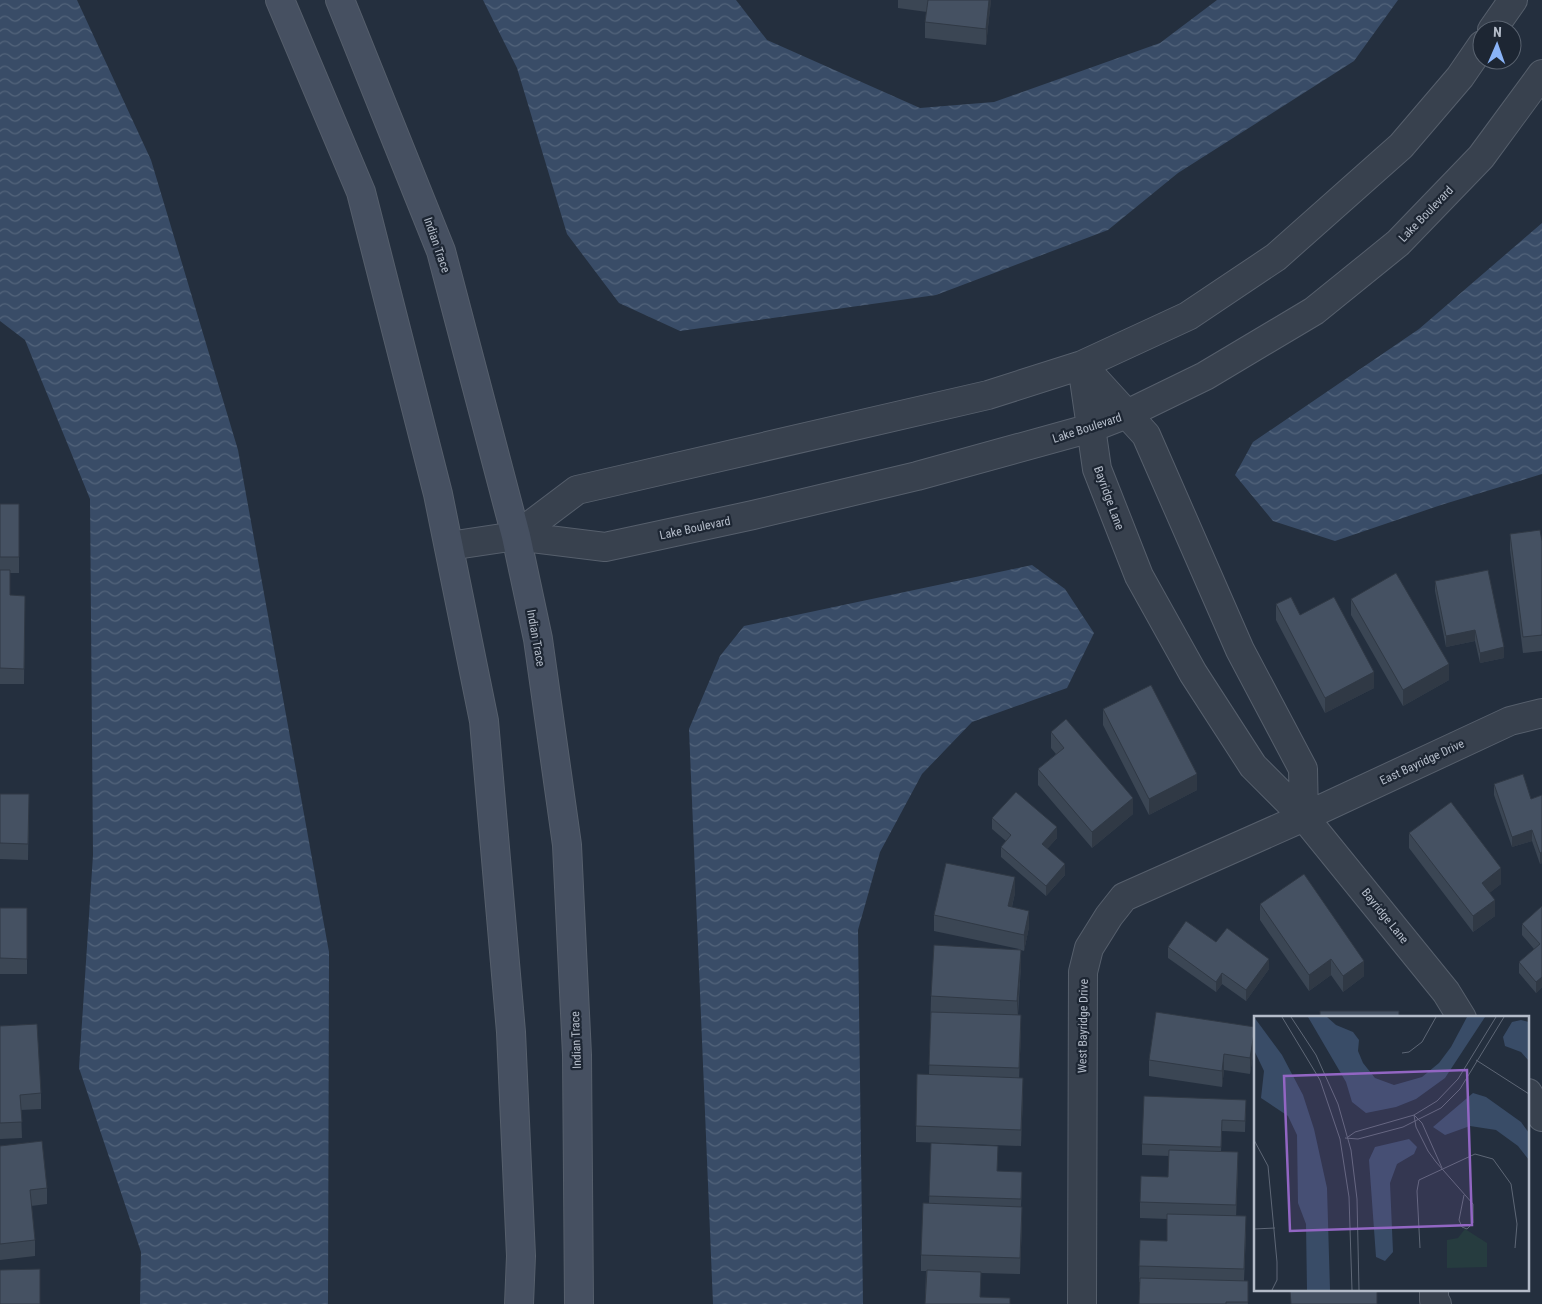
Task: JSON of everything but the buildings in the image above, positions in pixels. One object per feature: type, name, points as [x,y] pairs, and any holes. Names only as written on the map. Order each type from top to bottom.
[{"type":"main road","points":[[280,0],[362,192],[438,494],[484,721],[511,1032],[520,1256],[519,1304]]},
{"type":"main road","name":"Indian Trace","points":[[340,0],[442,251],[516,536],[538,639],[567,845],[577,1055],[579,1304]]},
{"type":"street","points":[[1499,20],[1512,0]]},
{"type":"street","name":"Lake Boulevard","points":[[516,536],[576,490],[988,395],[1082,365],[1188,316],[1276,257],[1401,146],[1460,77],[1472,60]]},
{"type":"street","name":"Lake Boulevard","points":[[449,546],[516,536],[605,547],[753,515],[987,458],[1091,428],[1127,414],[1205,376],[1314,311],[1398,243],[1481,157],[1542,74]]},
{"type":"street","points":[[1082,365],[1146,435],[1240,650],[1302,769],[1304,817]]},
{"type":"street","name":"Bayridge Lane","points":[[1082,365],[1097,469],[1139,576],[1193,673],[1252,766],[1304,817],[1446,992],[1461,1016]]},
{"type":"street","name":"East Bayridge Drive","points":[[1304,817],[1510,722],[1542,713]]},
{"type":"street","name":"West Bayridge Drive","points":[[1082,1304],[1082,1006],[1084,972],[1089,948],[1109,916],[1124,897],[1304,817]]},
{"type":"street","points":[[1530,1096],[1542,1117]]},
{"type":"water","points":[[0,0],[77,0],[151,160],[238,450],[329,952],[328,1304],[140,1304],[141,1252],[79,1068],[93,855],[90,499],[25,340],[0,321]]},
{"type":"water","points":[[483,0],[736,0],[767,40],[920,108],[994,102],[1160,43],[1217,0],[1398,0],[1354,61],[1178,173],[1108,230],[936,295],[680,331],[619,303],[567,234],[517,68]]},
{"type":"water","points":[[1542,223],[1542,474],[1441,505],[1335,541],[1273,521],[1235,475],[1253,442],[1419,329]]},
{"type":"water","points":[[1032,565],[1065,589],[1094,633],[1067,688],[972,722],[922,774],[880,852],[858,930],[863,1304],[713,1304],[689,729],[720,656],[744,626]]}]
